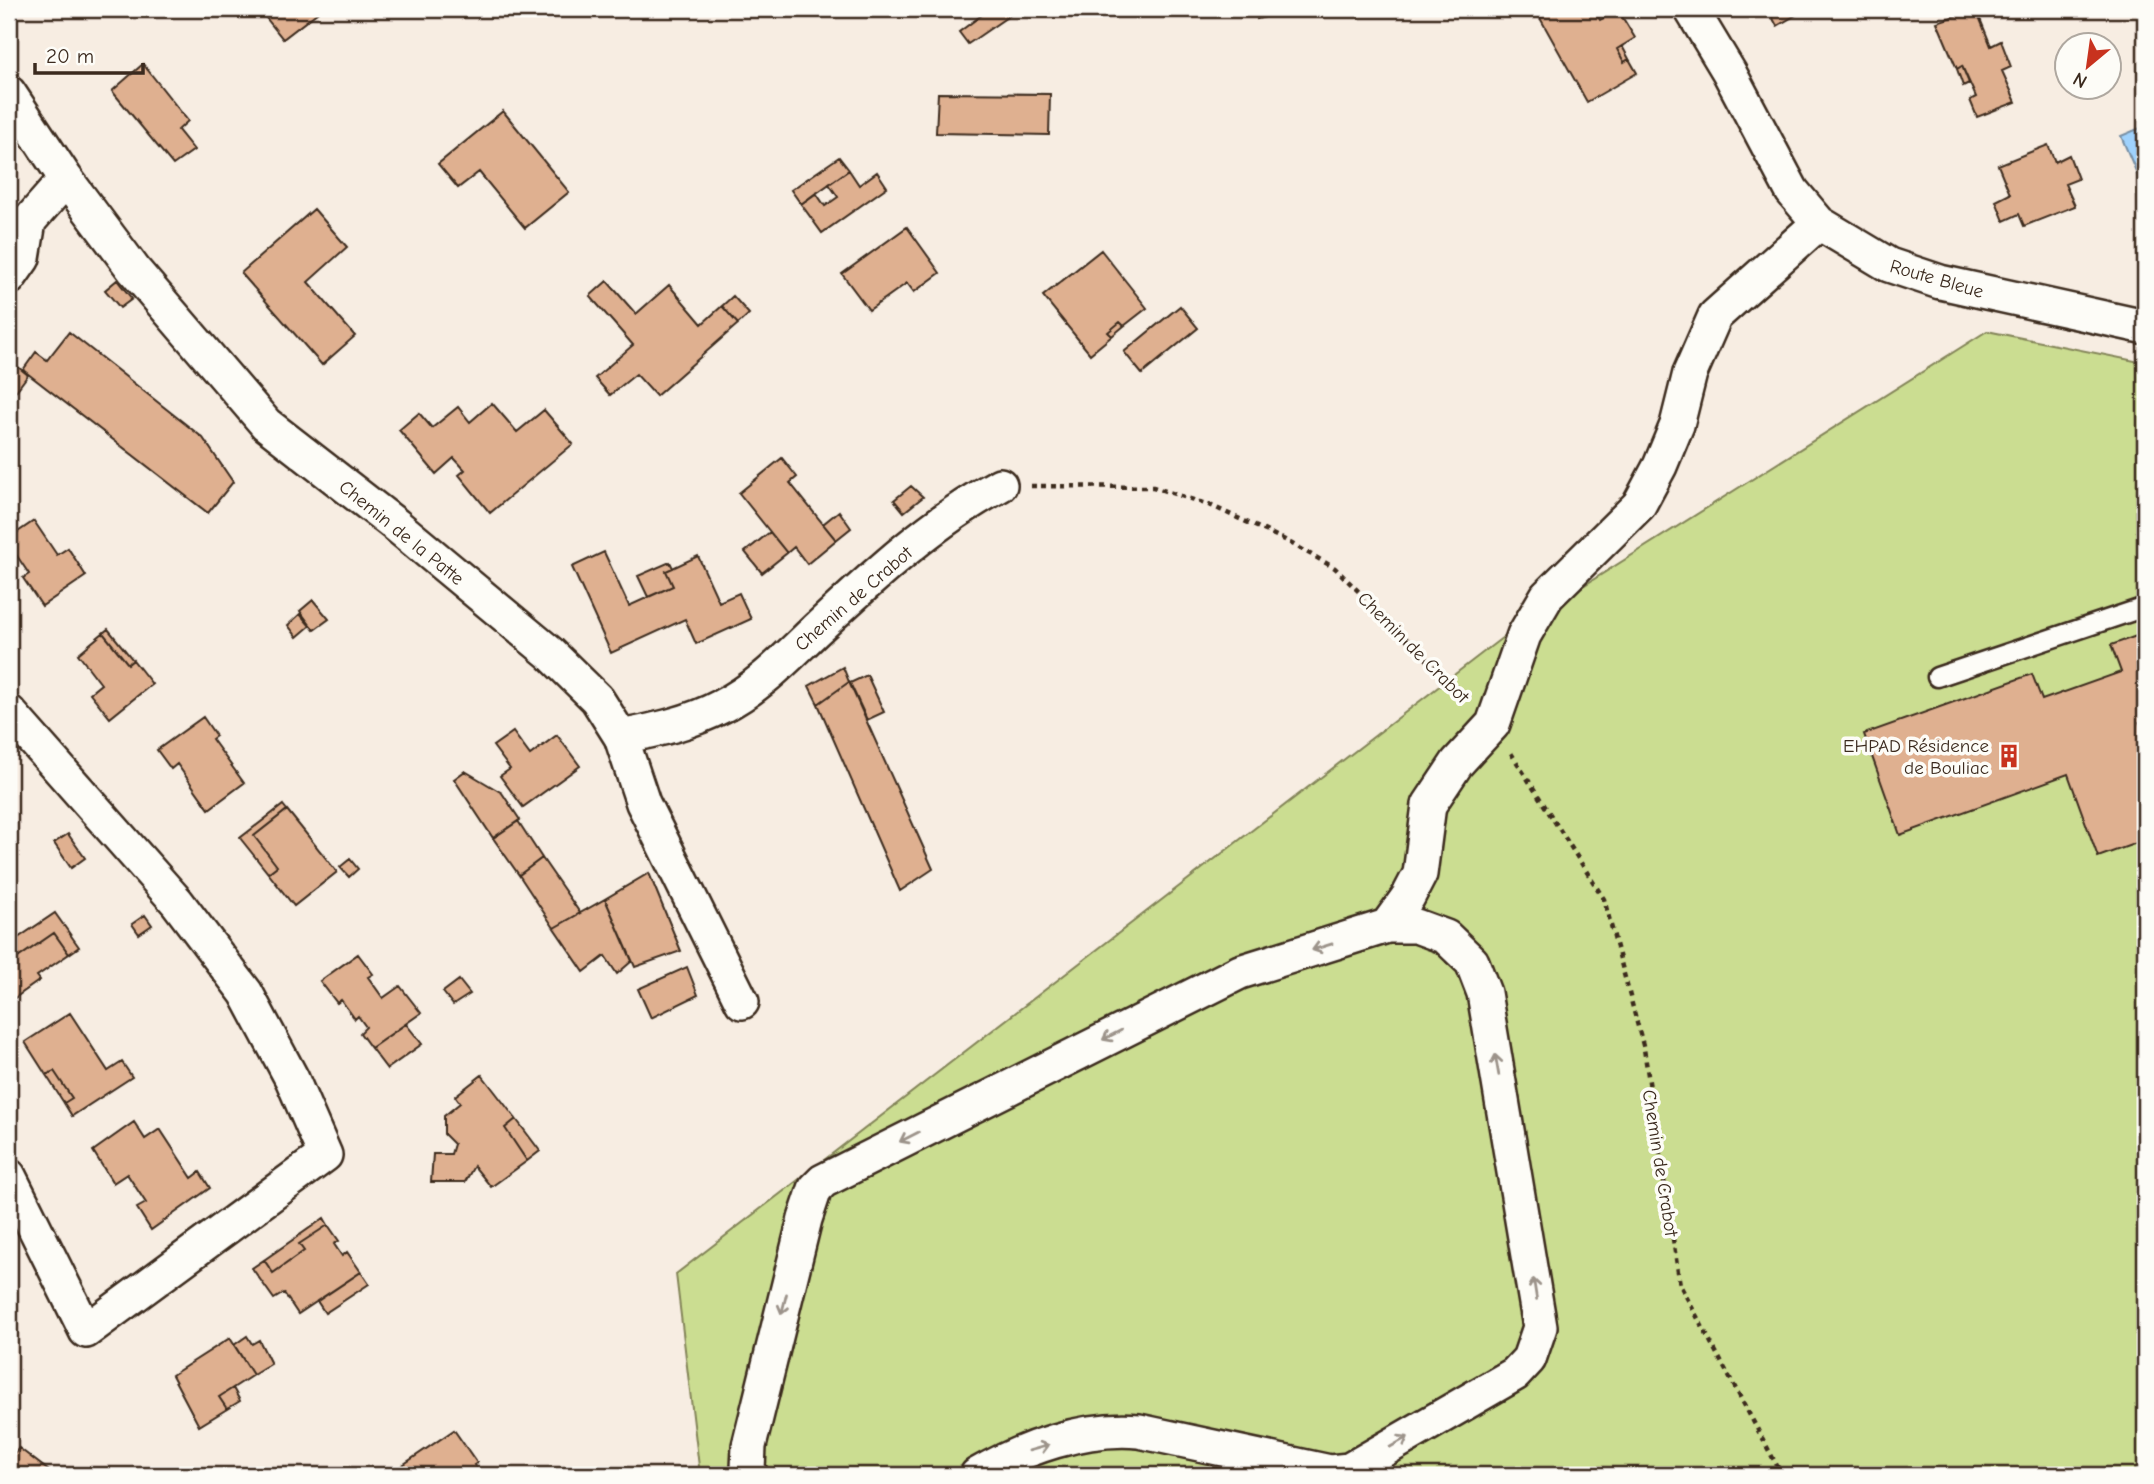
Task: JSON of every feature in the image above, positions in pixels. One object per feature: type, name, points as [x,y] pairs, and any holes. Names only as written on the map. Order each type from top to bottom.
[{"type":"street","name":"Route Bleue","points":[[1691,9],[1729,72],[1792,191],[1819,223],[1889,265],[1940,282],[2145,327]]},
{"type":"street","name":"Chemin de la Patte","points":[[9,93],[66,179],[134,270],[266,424],[396,524],[550,653],[597,699],[621,737],[643,803],[742,1002]]},
{"type":"street","points":[[9,278],[23,258],[30,221],[66,179]]},
{"type":"street","points":[[1387,926],[1408,897],[1420,874],[1429,805],[1457,763],[1493,724],[1524,635],[1547,596],[1639,505],[1676,425],[1690,373],[1715,316],[1819,223]]},
{"type":"street","name":"Chemin de Crabot","points":[[621,737],[669,728],[721,707],[753,688],[877,575],[961,506],[1000,485]]},
{"type":"street","points":[[9,712],[177,902],[246,993],[292,1079],[325,1154],[86,1331],[9,1176]]},
{"type":"street","points":[[751,1475],[748,1469],[749,1446],[785,1297],[809,1203],[824,1181],[1240,972],[1387,926],[1416,926],[1446,937],[1472,962],[1484,993],[1540,1327],[1529,1359],[1516,1374],[1349,1470],[1330,1472],[1115,1429],[1023,1453],[977,1475]]},
{"type":"lane","points":[[1937,677],[2145,607]]},
{"type":"path","name":"Chemin de Crabot","points":[[1000,485],[1153,487],[1212,506],[1285,540],[1335,568],[1493,724],[1604,899],[1644,1049],[1679,1285],[1782,1475]]},
{"type":"green space","points":[[1987,331],[2145,363],[2145,1475],[700,1475],[676,1274],[1507,634]]},
{"type":"water","points":[[2145,126],[2145,187],[2143,188],[2121,136]]},
{"type":"building","points":[[259,9],[322,9],[283,39]]},
{"type":"building","points":[[990,9],[1005,9],[1010,15],[968,44],[959,32]]},
{"type":"building","points":[[1255,9],[1298,9],[1257,19]]},
{"type":"building","points":[[1556,9],[1594,9],[1600,20],[1618,10],[1635,38],[1617,49],[1624,62],[1629,59],[1637,73],[1587,102],[1540,18]]},
{"type":"building","points":[[1806,9],[1777,26],[1769,11]]},
{"type":"building","points":[[1976,9],[1991,46],[2001,41],[2011,67],[2002,71],[2016,102],[1977,117],[1970,100],[1976,97],[1962,66],[1957,69],[1937,22]]},
{"type":"building","points":[[1622,46],[1629,59],[1624,62],[1617,49]]},
{"type":"building","points":[[143,64],[188,121],[178,130],[194,150],[173,165],[112,91]]},
{"type":"building","points":[[1962,66],[1969,83],[1963,86],[1957,69]]},
{"type":"building","points":[[938,93],[1050,94],[1049,135],[936,133]]},
{"type":"building","points":[[503,111],[569,192],[525,228],[479,172],[458,188],[438,164]]},
{"type":"building","points":[[2048,145],[2055,162],[2069,155],[2078,179],[2065,184],[2075,206],[2024,226],[2019,214],[2004,221],[1996,201],[2010,194],[1998,165]]},
{"type":"building","points":[[839,157],[849,170],[801,204],[791,190]]},
{"type":"building","points":[[849,170],[859,185],[877,172],[887,187],[822,233],[801,204],[816,193],[825,206],[838,197],[829,184]]},
{"type":"building","points":[[314,209],[347,247],[308,282],[355,336],[322,365],[241,273]]},
{"type":"building","points":[[907,227],[940,273],[914,292],[907,283],[869,310],[842,274]]},
{"type":"building","points":[[1101,250],[1147,308],[1124,326],[1120,322],[1108,332],[1112,336],[1090,354],[1043,296]]},
{"type":"building","points":[[117,280],[132,299],[120,308],[105,290]]},
{"type":"building","points":[[607,281],[636,314],[669,285],[702,324],[722,306],[738,324],[656,396],[636,374],[610,395],[595,378],[633,345],[590,296]]},
{"type":"building","points":[[733,296],[749,314],[738,324],[722,306]]},
{"type":"building","points":[[1180,306],[1198,328],[1142,374],[1124,352]]},
{"type":"building","points":[[1120,322],[1124,326],[1112,336],[1108,332]]},
{"type":"building","points":[[69,332],[203,438],[233,482],[208,513],[23,370],[36,352],[47,360]]},
{"type":"building","points":[[13,363],[28,375],[13,395],[9,392],[9,368]]},
{"type":"building","points":[[492,403],[517,432],[544,410],[573,444],[490,513],[459,475],[465,470],[454,458],[436,474],[399,430],[419,413],[432,428],[458,407],[470,422]]},
{"type":"building","points":[[782,458],[797,477],[790,483],[836,540],[807,564],[794,547],[787,553],[739,493]]},
{"type":"building","points":[[911,486],[923,497],[904,512],[894,500]]},
{"type":"building","points":[[839,511],[851,528],[836,540],[823,524]]},
{"type":"building","points":[[34,521],[57,555],[68,548],[86,576],[42,606],[23,578],[29,574],[9,544],[9,538]]},
{"type":"building","points":[[770,532],[787,553],[762,573],[745,552]]},
{"type":"building","points":[[604,552],[629,606],[673,586],[666,571],[698,556],[719,602],[739,593],[751,619],[696,644],[685,619],[611,653],[572,567]]},
{"type":"building","points":[[670,562],[673,568],[666,571],[673,586],[648,597],[638,576]]},
{"type":"building","points":[[313,600],[329,619],[314,630],[300,611]]},
{"type":"building","points":[[300,614],[310,626],[297,637],[288,625]]},
{"type":"building","points":[[108,629],[133,660],[128,664],[103,633]]},
{"type":"building","points":[[103,633],[128,664],[133,660],[152,684],[110,718],[90,693],[101,684],[78,654]]},
{"type":"building","name":"EHPAD Résidence de Bouliac","points":[[2145,633],[2145,720],[2139,722],[2145,738],[2145,840],[2098,857],[2068,774],[1900,835],[1864,734],[2032,674],[2042,700],[2121,672],[2111,645]]},
{"type":"building","points":[[843,667],[849,682],[818,704],[809,686]]},
{"type":"building","points":[[867,675],[884,712],[867,720],[850,683]]},
{"type":"building","points":[[849,682],[933,869],[900,891],[818,704]]},
{"type":"building","points":[[203,717],[216,736],[212,739],[244,783],[209,809],[177,764],[171,769],[157,750]]},
{"type":"building","points":[[513,732],[530,755],[557,735],[580,766],[523,807],[500,776],[510,769],[493,746]]},
{"type":"building","points":[[465,771],[502,793],[520,820],[493,838],[454,779]]},
{"type":"building","points":[[283,805],[287,810],[254,836],[277,866],[268,873],[240,838]]},
{"type":"building","points":[[287,810],[337,872],[294,906],[268,873],[277,866],[254,836]]},
{"type":"building","points":[[518,821],[542,858],[519,875],[493,838]]},
{"type":"building","points":[[68,834],[85,858],[71,868],[54,843]]},
{"type":"building","points":[[542,858],[580,913],[554,928],[519,875]]},
{"type":"building","points":[[350,859],[358,869],[349,877],[340,867]]},
{"type":"building","points":[[649,873],[681,951],[635,967],[605,899]]},
{"type":"building","points":[[605,899],[632,961],[617,974],[605,956],[584,972],[554,928]]},
{"type":"building","points":[[55,913],[79,947],[69,954],[54,933],[9,964],[9,944]]},
{"type":"building","points":[[145,915],[152,925],[139,934],[132,924]]},
{"type":"building","points":[[54,933],[69,954],[37,976],[40,980],[9,1002],[9,964]]},
{"type":"building","points":[[358,954],[373,974],[368,977],[383,998],[400,986],[421,1013],[371,1048],[360,1033],[366,1027],[358,1016],[355,1019],[341,1000],[337,1003],[320,981]]},
{"type":"building","points":[[687,967],[698,995],[651,1018],[638,989]]},
{"type":"building","points":[[459,980],[470,994],[453,1005],[443,992]]},
{"type":"building","points":[[70,1013],[108,1071],[122,1062],[132,1077],[72,1116],[64,1103],[72,1098],[54,1071],[46,1075],[25,1042]]},
{"type":"building","points":[[406,1024],[422,1044],[387,1069],[371,1048]]},
{"type":"building","points":[[54,1071],[72,1098],[64,1103],[46,1075]]},
{"type":"building","points":[[482,1075],[516,1119],[505,1128],[527,1161],[491,1187],[474,1166],[465,1182],[431,1182],[433,1154],[451,1154],[454,1144],[444,1134],[444,1116],[460,1103],[455,1096]]},
{"type":"building","points":[[516,1119],[540,1151],[527,1161],[505,1128]]},
{"type":"building","points":[[134,1122],[145,1139],[160,1129],[192,1178],[200,1172],[210,1188],[151,1230],[137,1208],[146,1203],[127,1174],[113,1183],[93,1151]]},
{"type":"building","points":[[324,1218],[328,1225],[299,1244],[304,1251],[273,1273],[264,1260]]},
{"type":"building","points":[[328,1225],[339,1241],[334,1244],[342,1256],[347,1252],[361,1272],[298,1314],[284,1293],[274,1299],[252,1268],[264,1260],[273,1273],[304,1251],[299,1244]]},
{"type":"building","points":[[361,1272],[369,1284],[325,1313],[317,1301]]},
{"type":"building","points":[[247,1336],[252,1344],[259,1340],[271,1364],[253,1375],[234,1345]]},
{"type":"building","points":[[230,1338],[253,1375],[219,1397],[227,1409],[199,1426],[172,1375]]},
{"type":"building","points":[[233,1388],[240,1401],[227,1409],[219,1397]]},
{"type":"building","points":[[454,1430],[482,1475],[388,1475]]},
{"type":"building","points":[[19,1448],[49,1471],[46,1475],[9,1475],[9,1461]]},
{"type":"place","name":"EHPAD Résidence de Bouliac","points":[[2009,756]]}]
